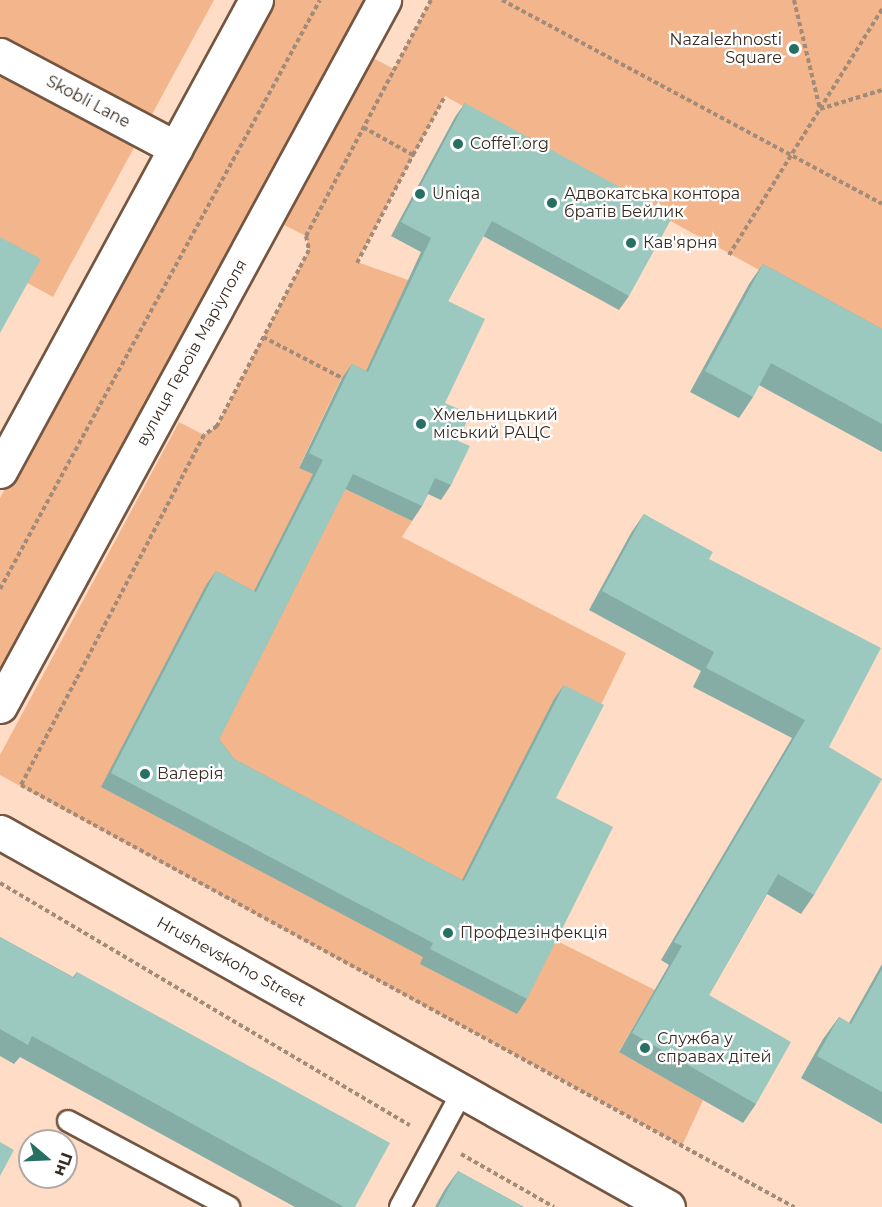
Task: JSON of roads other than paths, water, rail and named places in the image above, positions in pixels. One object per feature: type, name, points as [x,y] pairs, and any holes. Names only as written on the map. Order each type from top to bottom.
[{"type":"street","points":[[0,471],[256,0]]},
{"type":"street","name":"вулиця Героїв Маріуполя","points":[[0,706],[384,0]]},
{"type":"street","name":"Skobli Lane","points":[[0,55],[176,148]]},
{"type":"street","name":"Hrushevskoho Street","points":[[0,832],[668,1207]]},
{"type":"lane","points":[[400,1207],[462,1092]]},
{"type":"lane","points":[[68,1121],[229,1207]]},
{"type":"place","name":"Nazalezhnosti Square","points":[[794,49]]},
{"type":"place","name":"CoffeT.org","points":[[458,144]]},
{"type":"place","name":"Uniqa","points":[[420,194]]},
{"type":"place","name":"Адвокатська контора братів Бейлик","points":[[552,203]]},
{"type":"place","name":"Кав'ярня","points":[[631,243]]},
{"type":"place","name":"Хмельницький міський РАЦС","points":[[421,424]]},
{"type":"place","name":"Валерія","points":[[145,774]]},
{"type":"place","name":"Профдезінфекція","points":[[448,933]]},
{"type":"place","name":"Служба у справах дітей","points":[[645,1048]]}]
